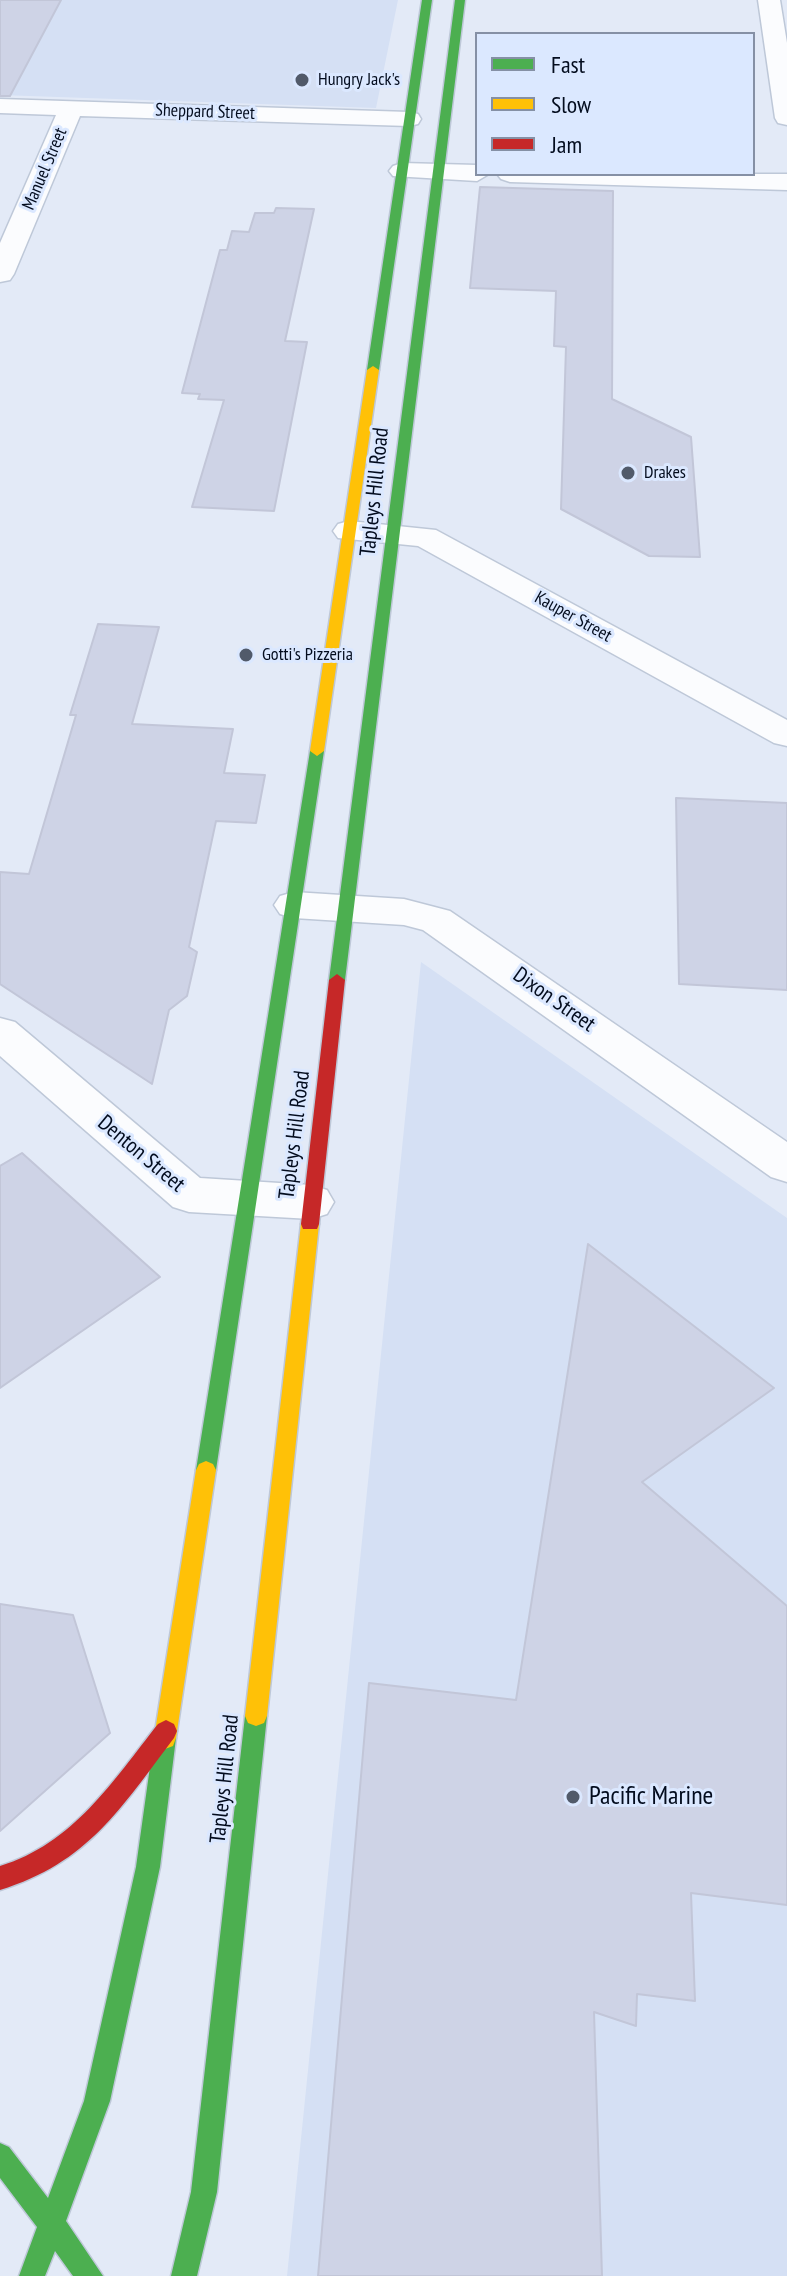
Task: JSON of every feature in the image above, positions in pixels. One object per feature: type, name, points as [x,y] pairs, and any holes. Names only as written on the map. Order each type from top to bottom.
[{"type":"main road","name":"Tapleys Hill Road","points":[[32,2276],[97,2101],[148,1867],[427,0]]},
{"type":"main road","name":"Tapleys Hill Road","points":[[184,2276],[204,2192],[345,909],[395,534],[460,0]]},
{"type":"main road","points":[[0,1878],[20,1874],[81,1837],[166,1731]]},
{"type":"main road","points":[[0,2156],[90,2276]]},
{"type":"street","points":[[769,0],[787,118]]},
{"type":"street","name":"Sheppard Street","points":[[0,106],[409,119]]},
{"type":"street","name":"Manuel Street","points":[[0,274],[71,108]]},
{"type":"street","points":[[402,171],[475,173]]},
{"type":"street","points":[[579,176],[787,182]]},
{"type":"street","name":"Kauper Street","points":[[349,531],[425,537],[787,735]]},
{"type":"street","name":"Dixon Street","points":[[294,905],[404,912],[436,920],[787,1165]]},
{"type":"street","name":"Denton Street","points":[[0,1033],[189,1195],[311,1202]]},
{"type":"shaded area","points":[[0,0],[398,0],[376,108],[0,95]]},
{"type":"shaded area","points":[[421,962],[787,1218],[787,2276],[287,2276]]},
{"type":"building","points":[[0,0],[61,0],[10,96],[0,96]]},
{"type":"building","points":[[480,187],[613,191],[612,399],[691,437],[700,557],[649,556],[561,509],[566,347],[554,346],[556,291],[470,288]]},
{"type":"building","points":[[276,208],[314,209],[285,341],[307,342],[274,511],[192,507],[224,400],[198,399],[200,394],[182,393],[220,250],[227,250],[232,231],[249,232],[255,213],[274,213]]},
{"type":"building","points":[[98,624],[159,627],[132,724],[233,729],[224,773],[265,775],[256,823],[216,821],[189,947],[197,952],[187,996],[169,1010],[152,1084],[0,984],[0,872],[29,874],[76,715],[70,715]]},
{"type":"building","points":[[676,798],[787,803],[787,990],[679,984]]},
{"type":"building","points":[[22,1153],[160,1277],[0,1388],[0,1166]]},
{"type":"building","name":"Pacific Marine","points":[[588,1244],[774,1388],[642,1482],[787,1606],[787,1905],[691,1893],[695,2001],[637,1994],[636,2026],[594,2012],[602,2276],[318,2276],[369,1683],[516,1700]]},
{"type":"building","points":[[0,1604],[73,1615],[110,1733],[0,1831]]},
{"type":"traffic: fast","points":[[373,370],[427,0]]},
{"type":"traffic: fast","points":[[337,980],[460,0]]},
{"type":"traffic: fast","points":[[206,1470],[317,751]]},
{"type":"traffic: fast","points":[[184,2276],[204,2192],[256,1716]]},
{"type":"traffic: fast","points":[[32,2276],[97,2101],[148,1867],[165,1738]]},
{"type":"traffic: fast","points":[[0,2156],[90,2276]]},
{"type":"traffic: slow","points":[[317,751],[373,370]]},
{"type":"traffic: slow","points":[[256,1716],[310,1224]]},
{"type":"traffic: slow","points":[[165,1738],[206,1470]]},
{"type":"traffic: jam","points":[[310,1224],[337,980]]},
{"type":"traffic: jam","points":[[0,1878],[27,1870],[52,1857],[74,1840],[114,1799],[166,1731]]},
{"type":"place","name":"Hungry Jack's","points":[[302,80]]},
{"type":"place","name":"Drakes","points":[[628,473]]},
{"type":"place","name":"Gotti's Pizzeria","points":[[246,655]]},
{"type":"place","name":"Pacific Marine","points":[[573,1797]]}]
